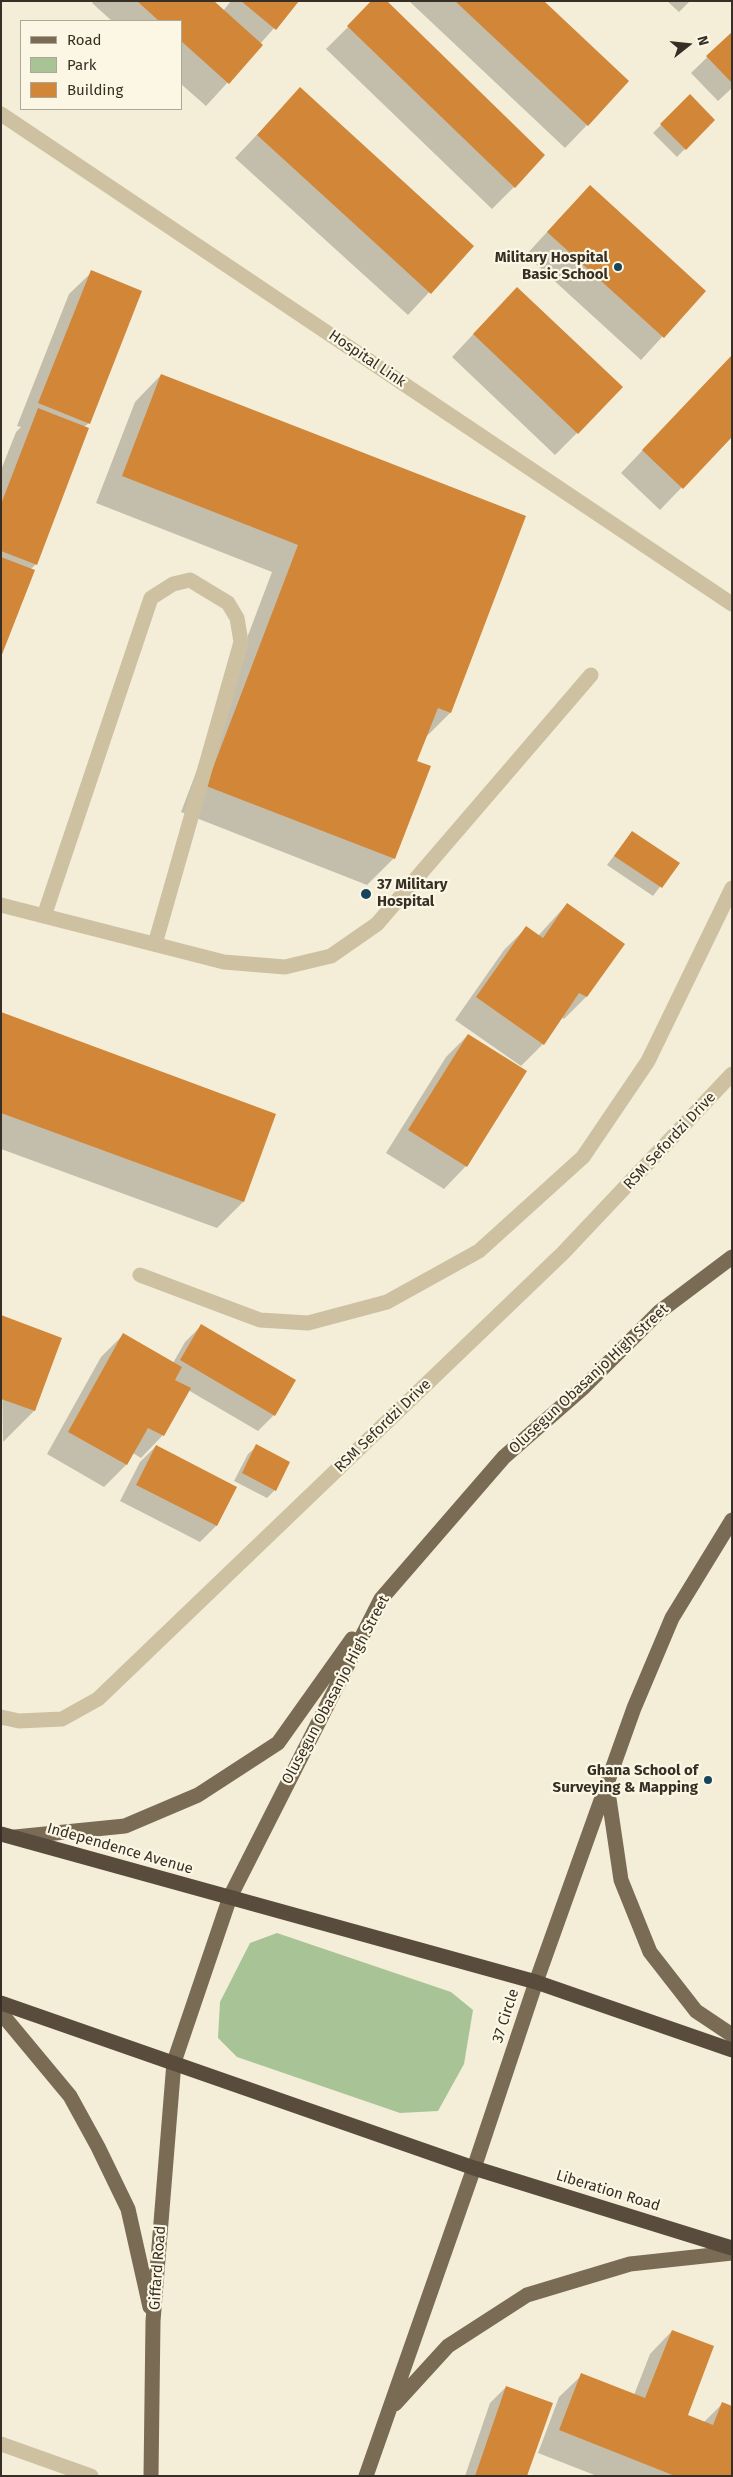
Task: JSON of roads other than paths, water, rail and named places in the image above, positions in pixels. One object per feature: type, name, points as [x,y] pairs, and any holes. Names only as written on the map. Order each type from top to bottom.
[{"type":"highway","name":"Independence Avenue","points":[[8,1836],[230,1897]]},
{"type":"highway","name":"37 Circle","points":[[230,1897],[536,1982]]},
{"type":"highway","points":[[536,1982],[732,2050]]},
{"type":"highway","points":[[1,2003],[474,2168]]},
{"type":"highway","name":"Liberation Road","points":[[474,2168],[732,2248]]},
{"type":"main road","name":"Olusegun Obasanjo High Street","points":[[230,1897],[381,1599],[504,1457],[584,1387],[659,1312],[732,1257]]},
{"type":"main road","points":[[536,1982],[634,1708],[672,1618],[732,1520]]},
{"type":"main road","points":[[8,1836],[125,1826],[198,1795],[278,1742],[381,1599]]},
{"type":"main road","points":[[607,1781],[621,1880],[650,1952],[696,2011],[732,2035]]},
{"type":"main road","points":[[174,2062],[230,1897]]},
{"type":"main road","name":"37 Circle","points":[[474,2168],[536,1982]]},
{"type":"main road","points":[[1,2012],[70,2096],[98,2147],[128,2209],[153,2321]]},
{"type":"main road","name":"Giffard Road","points":[[151,2476],[153,2321],[174,2062]]},
{"type":"main road","points":[[366,2476],[474,2168]]},
{"type":"main road","points":[[391,2408],[448,2346],[527,2295],[630,2264],[732,2253]]},
{"type":"street","name":"Hospital Link","points":[[1,114],[732,604]]},
{"type":"street","points":[[44,916],[151,598],[173,584],[190,580],[228,603],[237,618],[241,642],[155,944]]},
{"type":"street","points":[[1,905],[224,962],[285,967],[331,956],[377,924],[591,675]]},
{"type":"street","points":[[140,1274],[260,1320],[308,1323],[387,1302],[479,1251],[583,1157],[648,1061],[732,888]]},
{"type":"street","name":"RSM Sefordzi Drive","points":[[1,1717],[19,1721],[62,1719],[98,1698],[563,1253],[732,1074]]},
{"type":"street","points":[[1,2444],[92,2476]]},
{"type":"place","name":"Military Hospital Basic School","points":[[618,267]]},
{"type":"place","name":"37 Military Hospital","points":[[366,894]]},
{"type":"place","name":"Ghana School of Surveying & Mapping","points":[[708,1780]]}]
